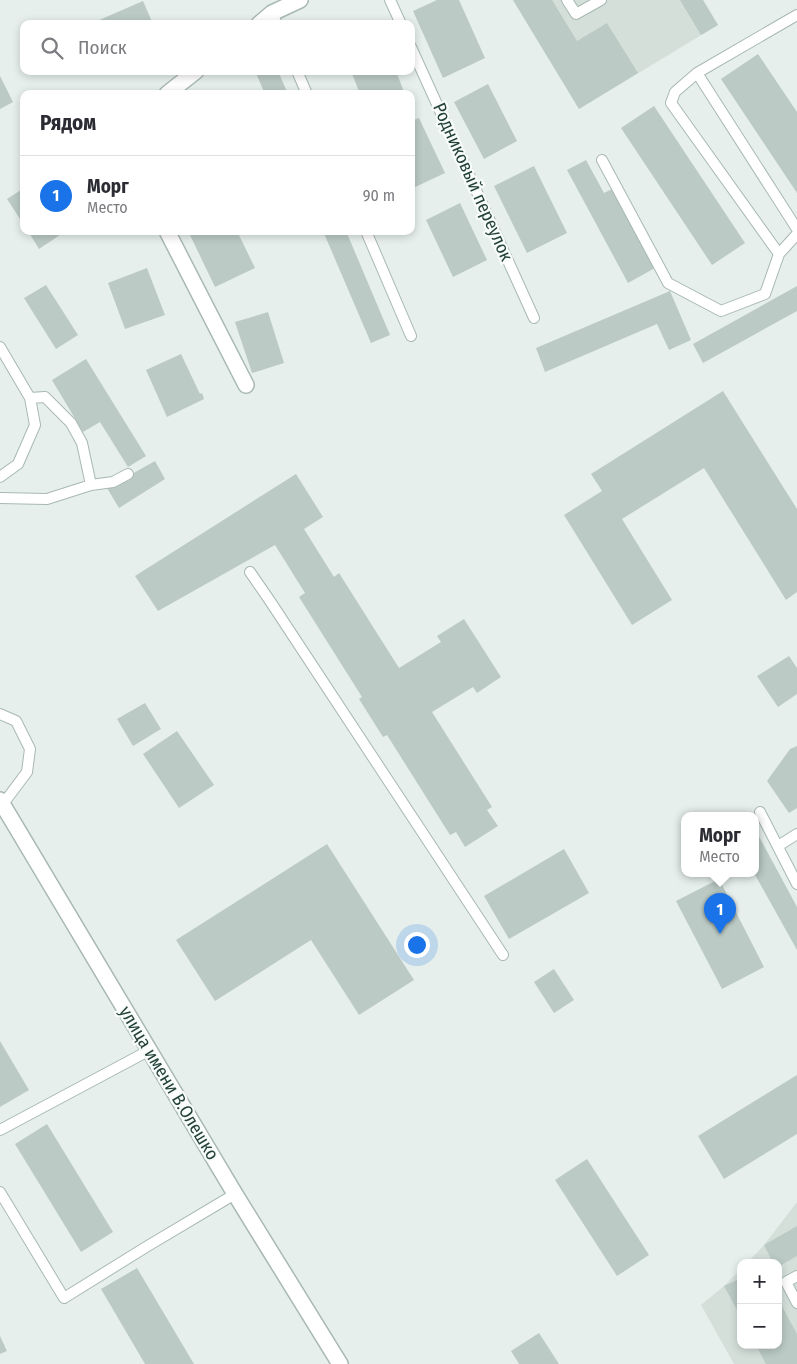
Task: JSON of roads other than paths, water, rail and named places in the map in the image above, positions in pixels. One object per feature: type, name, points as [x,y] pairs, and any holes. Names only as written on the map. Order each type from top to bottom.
[{"type":"street","points":[[274,18],[300,0]]},
{"type":"street","points":[[172,90],[191,75]]},
{"type":"street","points":[[169,235],[246,385]]},
{"type":"street","name":"улица имени В.Олешко","points":[[1,802],[235,1194],[340,1364]]},
{"type":"lane","points":[[390,0],[399,20]]},
{"type":"lane","points":[[567,0],[576,14],[601,0]]},
{"type":"lane","points":[[779,254],[671,103],[675,92],[697,73],[797,15]]},
{"type":"lane","name":"Родниковый переулок","points":[[415,56],[534,318]]},
{"type":"lane","points":[[697,73],[797,229]]},
{"type":"lane","points":[[299,75],[305,90]]},
{"type":"lane","points":[[602,160],[668,283],[721,311],[765,294],[779,254],[797,234]]},
{"type":"lane","points":[[368,235],[411,336]]},
{"type":"lane","points":[[0,347],[30,398],[35,424],[18,464],[0,477]]},
{"type":"lane","points":[[30,398],[45,397],[70,423],[82,443],[91,485]]},
{"type":"lane","points":[[0,498],[47,500],[91,485],[113,482],[128,474]]},
{"type":"lane","points":[[250,572],[503,955]]},
{"type":"lane","points":[[0,714],[16,721],[30,749],[27,772],[1,802]]},
{"type":"lane","points":[[760,812],[797,884]]},
{"type":"lane","points":[[778,846],[797,834]]},
{"type":"lane","points":[[0,1130],[150,1050]]},
{"type":"lane","points":[[0,1192],[64,1298],[235,1194]]},
{"type":"lane","points":[[797,1276],[786,1282],[797,1302]]},
{"type":"place","name":"Морг","points":[[720,934]]}]
